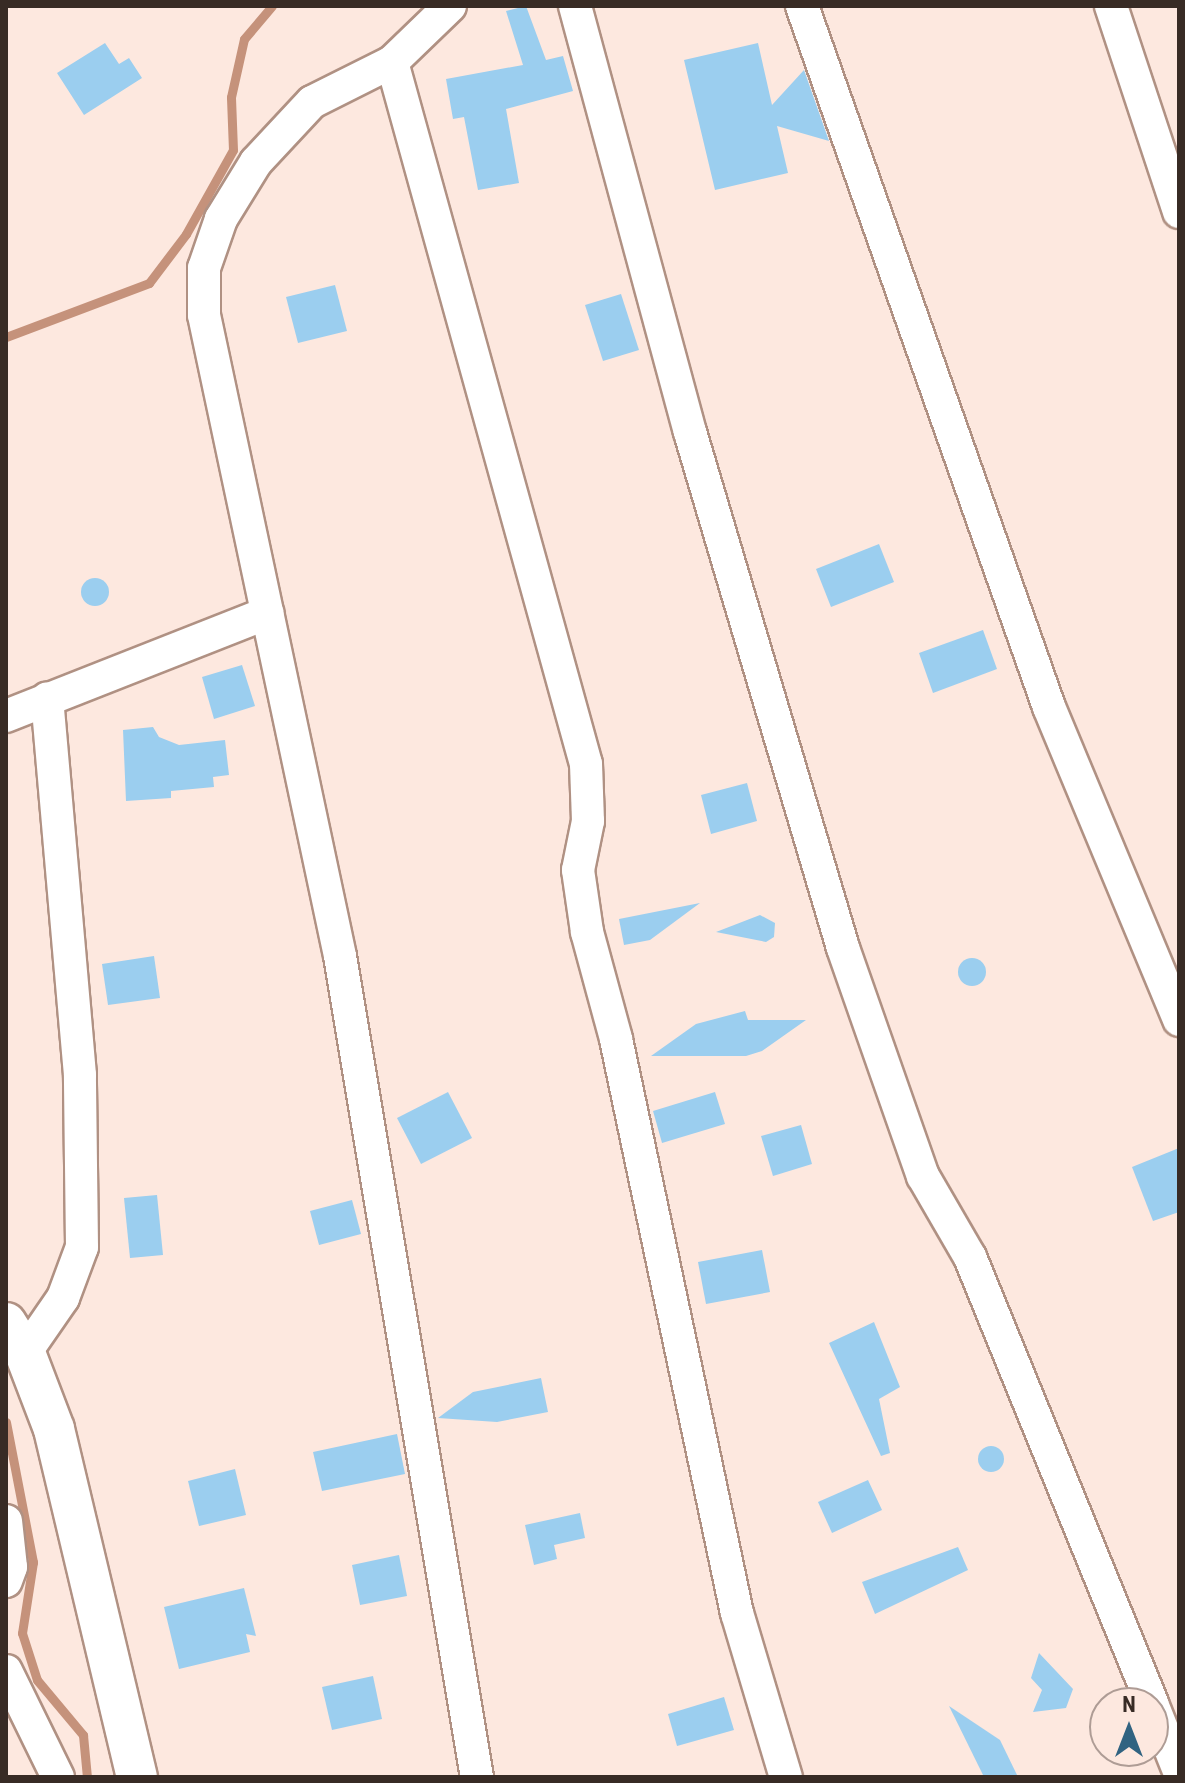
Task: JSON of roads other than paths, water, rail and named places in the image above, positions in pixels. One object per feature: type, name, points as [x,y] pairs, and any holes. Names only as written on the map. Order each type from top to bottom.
[{"type":"street","points":[[450,6],[392,62],[312,102],[256,162],[221,219],[204,268],[204,315],[340,956],[477,1777]]},
{"type":"street","points":[[575,6],[690,432],[843,948],[923,1176],[970,1257],[1145,1687]]},
{"type":"street","points":[[802,6],[1049,707],[1179,1020]]},
{"type":"street","points":[[1111,6],[1179,212]]},
{"type":"street","points":[[392,62],[586,764],[588,821],[578,870],[587,932],[616,1039],[737,1613],[786,1777]]},
{"type":"street","points":[[6,716],[267,613]]},
{"type":"street","points":[[47,698],[80,1075],[82,1247],[63,1298],[16,1338],[54,1429],[137,1777]]},
{"type":"street","points":[[6,1521],[11,1567],[6,1581]]},
{"type":"street","points":[[6,1671],[58,1777]]},
{"type":"street","points":[[1169,1747],[1179,1771]]},
{"type":"waterway","points":[[6,337],[149,283],[186,234],[233,150],[231,97],[244,39],[272,6]]},
{"type":"waterway","points":[[6,1422],[33,1562],[22,1633],[37,1680],[83,1735],[87,1777]]}]
